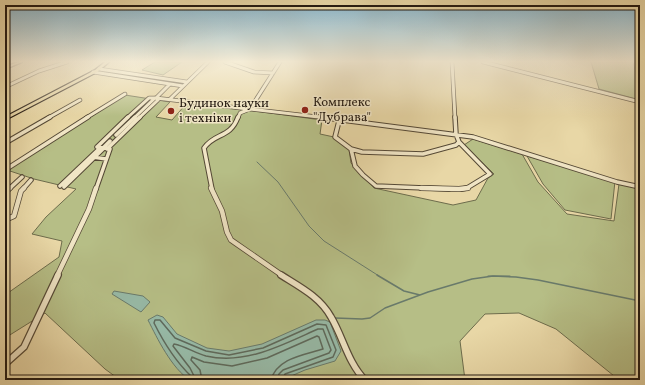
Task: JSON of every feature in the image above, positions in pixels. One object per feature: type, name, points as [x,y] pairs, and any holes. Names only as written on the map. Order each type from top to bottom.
[{"type":"main road","points":[[5,119],[78,80]]},
{"type":"street","points":[[5,87],[20,80]]},
{"type":"street","points":[[144,80],[183,86]]},
{"type":"street","points":[[173,80],[187,82]]},
{"type":"street","points":[[268,80],[250,109],[240,113],[233,128],[229,132],[207,142],[204,148],[212,191],[222,210],[227,232],[231,240],[314,296],[330,316],[357,372],[365,380]]},
{"type":"street","points":[[351,149],[351,158],[357,168],[376,186],[459,189],[467,188],[490,174],[458,142],[456,134],[453,80]]},
{"type":"street","points":[[554,80],[640,102]]},
{"type":"street","points":[[170,99],[187,82]]},
{"type":"street","points":[[116,135],[170,84]]},
{"type":"street","points":[[5,170],[125,94]]},
{"type":"street","points":[[5,364],[24,347],[89,209],[110,149],[97,147],[149,98],[170,99],[473,137],[640,188]]},
{"type":"street","points":[[62,186],[92,157],[158,100],[156,98]]},
{"type":"street","points":[[5,143],[80,100]]},
{"type":"street","points":[[339,121],[335,138],[351,149],[362,152],[423,154],[456,145],[458,142]]},
{"type":"street","points":[[104,148],[110,141]]},
{"type":"street","points":[[92,157],[106,159]]},
{"type":"street","points":[[5,192],[22,177]]},
{"type":"street","points":[[5,220],[14,216],[21,191],[31,180]]},
{"type":"green space","points":[[596,80],[640,80],[640,100],[599,89]]},
{"type":"green space","points":[[125,95],[170,102],[156,117],[172,120],[186,104],[208,107],[210,105],[322,120],[320,134],[334,137],[349,149],[351,163],[374,188],[453,205],[476,200],[488,178],[494,174],[464,145],[473,139],[522,154],[538,182],[567,214],[614,221],[619,184],[640,189],[640,380],[619,380],[556,329],[519,313],[485,314],[460,341],[465,380],[120,380],[105,369],[45,313],[5,338],[5,295],[59,257],[62,241],[32,234],[46,217],[76,189],[34,179],[7,170]]},
{"type":"green space","points":[[527,156],[615,181],[611,219],[565,210],[543,184]]},
{"type":"water","points":[[114,291],[143,296],[150,302],[141,312],[112,294]]},
{"type":"water","points":[[157,315],[163,317],[177,334],[207,348],[229,351],[262,344],[316,320],[325,320],[330,322],[341,351],[335,361],[305,370],[282,380],[190,380],[177,369],[160,344],[148,320]]},
{"type":"waterway","points":[[257,162],[278,182],[309,226],[324,241],[379,276]]},
{"type":"waterway","points":[[377,275],[404,291],[420,295]]},
{"type":"waterway","points":[[488,276],[493,276]]},
{"type":"waterway","points":[[420,295],[472,279],[493,276]]},
{"type":"waterway","points":[[493,276],[510,276]]},
{"type":"waterway","points":[[493,276],[538,280],[640,301]]},
{"type":"waterway","points":[[335,318],[370,318],[385,308],[420,295]]},
{"type":"place","name":"Комплекс \"Дубрава\"","points":[[305,110]]},
{"type":"place","name":"Будинок науки і техніки","points":[[171,111]]}]
